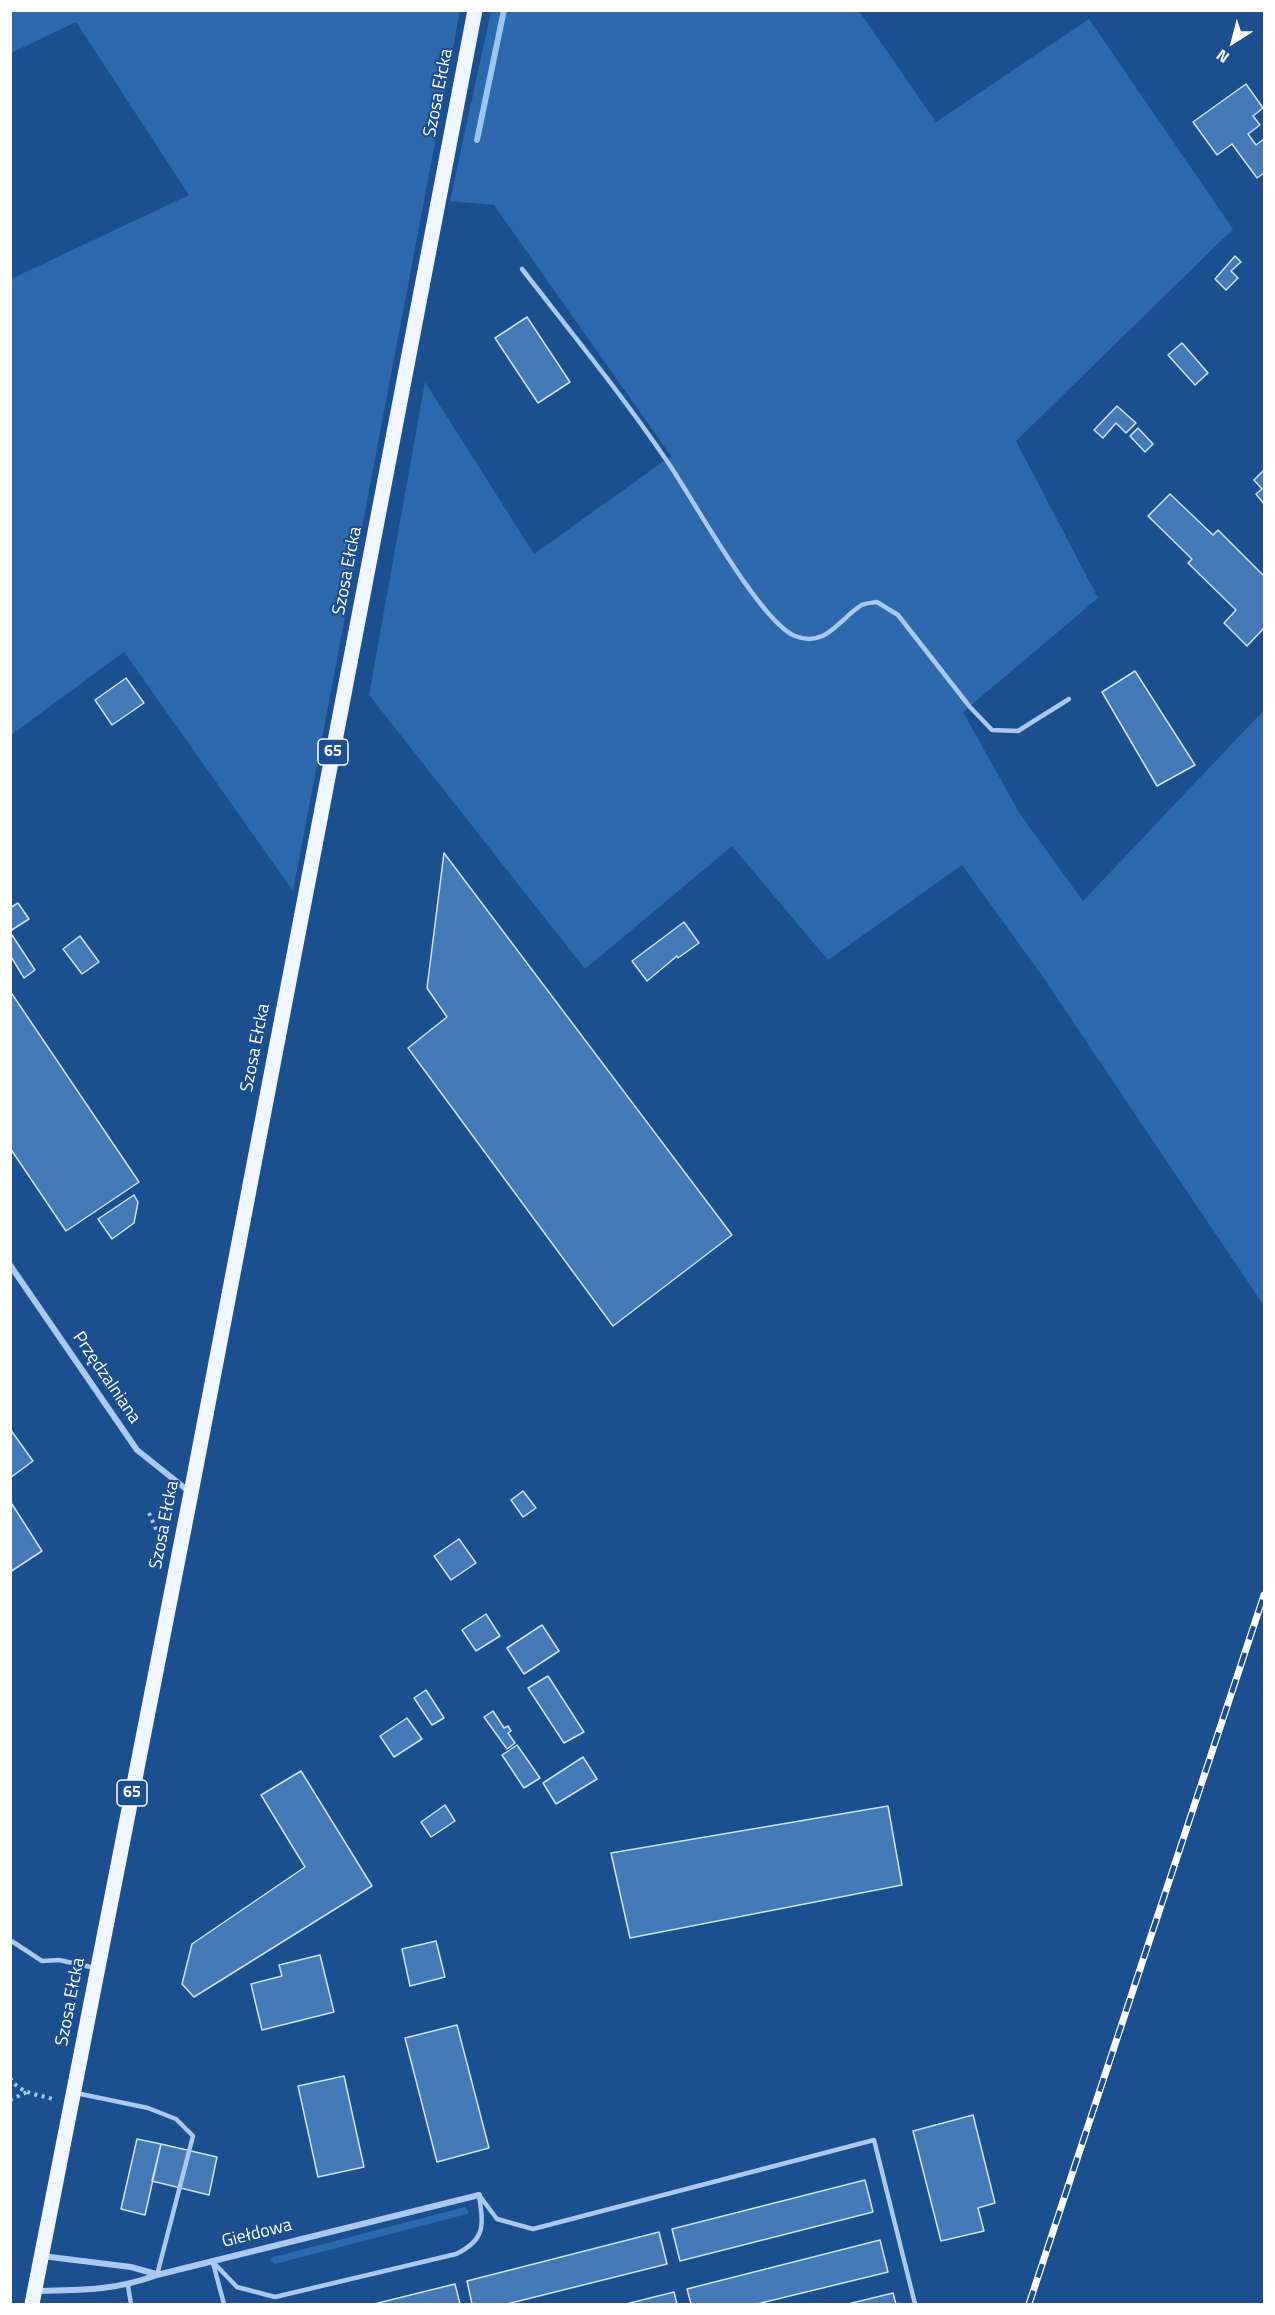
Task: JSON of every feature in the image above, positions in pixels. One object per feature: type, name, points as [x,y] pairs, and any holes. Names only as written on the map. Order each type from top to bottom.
[{"type":"main road","name":"Szosa Ełcka","points":[[71,2099],[176,1572],[475,10]]},
{"type":"main road","name":"65","points":[[33,2298],[71,2099]]},
{"type":"street","name":"Przędzalniana","points":[[10,1265],[137,1450],[191,1493]]},
{"type":"street","name":"Giełdowa","points":[[33,2298],[128,2286],[157,2275],[479,2195]]},
{"type":"street","points":[[40,2256],[131,2267],[157,2275]]},
{"type":"lane","points":[[522,269],[667,461],[731,562],[779,627],[795,637],[820,639],[837,628],[861,605],[877,602],[898,615],[970,707],[992,730],[1018,731],[1069,699]]},
{"type":"lane","points":[[10,1940],[42,1961],[59,1960],[97,1968]]},
{"type":"lane","points":[[71,2099],[147,2108],[176,2119],[193,2136],[157,2275]]},
{"type":"lane","points":[[479,2195],[497,2219],[533,2229],[874,2140],[915,2304]]},
{"type":"lane","points":[[212,2261],[237,2287],[275,2297],[456,2254],[472,2246],[481,2233],[482,2217],[479,2195]]},
{"type":"lane","points":[[212,2261],[224,2304]]},
{"type":"lane","points":[[128,2286],[131,2304]]},
{"type":"path","points":[[149,1513],[176,1572]]},
{"type":"path","points":[[10,2078],[16,2087]]},
{"type":"path","points":[[10,2084],[28,2092],[71,2099]]},
{"type":"path","points":[[10,2100],[28,2092]]},
{"type":"shaded area","points":[[11,10],[460,11],[293,891],[124,652],[11,735],[11,279],[189,195],[76,22],[11,53]]},
{"type":"shaded area","points":[[491,11],[859,11],[936,122],[1089,19],[1233,229],[1016,441],[1098,598],[963,712],[1020,814],[1083,901],[1264,710],[1264,1306],[1043,977],[962,865],[828,960],[732,846],[585,969],[369,695],[425,382],[534,554],[671,456],[494,205],[450,201]]},
{"type":"shaded area","points":[[465,2207],[469,2212],[467,2214],[275,2264],[270,2260],[274,2257]]},
{"type":"building","points":[[1246,84],[1263,108],[1253,116],[1260,125],[1248,134],[1256,145],[1264,139],[1264,173],[1257,178],[1232,144],[1217,155],[1193,122]]},
{"type":"building","points":[[1235,256],[1241,262],[1231,271],[1238,278],[1226,290],[1215,279]]},
{"type":"building","points":[[527,317],[570,382],[538,403],[495,338]]},
{"type":"building","points":[[1182,343],[1208,373],[1195,385],[1168,355]]},
{"type":"building","points":[[1117,406],[1136,423],[1126,433],[1116,423],[1103,438],[1094,430]]},
{"type":"building","points":[[1138,428],[1153,444],[1145,452],[1130,436]]},
{"type":"building","points":[[1264,470],[1264,504],[1256,494],[1262,489],[1254,480]]},
{"type":"building","points":[[1170,494],[1213,535],[1218,530],[1264,576],[1264,628],[1247,646],[1224,623],[1236,610],[1188,563],[1192,559],[1148,516]]},
{"type":"building","points":[[1135,671],[1195,765],[1157,786],[1102,692]]},
{"type":"building","points":[[126,678],[144,703],[112,725],[95,700]]},
{"type":"building","points":[[444,853],[732,1235],[613,1326],[408,1048],[447,1017],[427,988]]},
{"type":"building","points":[[18,903],[29,919],[10,931],[10,908]]},
{"type":"building","points":[[684,922],[699,943],[678,958],[677,956],[647,981],[632,961]]},
{"type":"building","points":[[10,932],[35,970],[24,978],[10,955]]},
{"type":"building","points":[[80,936],[99,962],[82,974],[63,949]]},
{"type":"building","points":[[10,991],[139,1182],[66,1231],[10,1148]]},
{"type":"building","points":[[134,1195],[138,1202],[134,1223],[112,1239],[98,1219]]},
{"type":"building","points":[[10,1429],[33,1461],[10,1478]]},
{"type":"building","points":[[523,1491],[536,1508],[523,1517],[511,1500]]},
{"type":"building","points":[[10,1501],[42,1551],[10,1572]]},
{"type":"building","points":[[459,1539],[476,1563],[451,1580],[434,1556]]},
{"type":"building","points":[[486,1614],[500,1636],[476,1651],[462,1630]]},
{"type":"building","points":[[542,1625],[559,1651],[524,1674],[507,1648]]},
{"type":"building","points":[[548,1676],[584,1732],[564,1743],[528,1688]]},
{"type":"building","points":[[426,1690],[444,1718],[432,1725],[414,1698]]},
{"type":"building","points":[[493,1711],[504,1728],[508,1726],[511,1731],[508,1733],[515,1743],[507,1749],[484,1717]]},
{"type":"building","points":[[407,1718],[422,1739],[394,1757],[380,1736]]},
{"type":"building","points":[[517,1745],[540,1778],[524,1788],[502,1755]]},
{"type":"building","points":[[583,1757],[597,1779],[556,1804],[543,1783]]},
{"type":"building","points":[[301,1771],[372,1886],[194,1997],[182,1984],[192,1944],[305,1867],[261,1795]]},
{"type":"building","points":[[445,1805],[455,1821],[431,1837],[421,1822]]},
{"type":"building","points":[[888,1806],[902,1885],[630,1938],[611,1853]]},
{"type":"building","points":[[436,1941],[445,1977],[410,1986],[402,1949]]},
{"type":"building","points":[[320,1955],[334,2012],[262,2030],[251,1984],[282,1976],[279,1965]]},
{"type":"building","points":[[457,2025],[489,2148],[437,2162],[405,2038]]},
{"type":"building","points":[[344,2076],[364,2167],[318,2177],[298,2086]]},
{"type":"building","points":[[973,2115],[995,2203],[978,2208],[984,2231],[941,2241],[913,2131]]},
{"type":"building","points":[[137,2139],[161,2144],[145,2215],[121,2209]]},
{"type":"building","points":[[161,2144],[217,2157],[209,2195],[152,2181]]},
{"type":"building","points":[[865,2180],[873,2212],[680,2261],[672,2229]]},
{"type":"building","points":[[659,2232],[667,2264],[507,2304],[472,2304],[467,2281]]},
{"type":"building","points":[[880,2240],[888,2272],[757,2304],[691,2304],[687,2289]]},
{"type":"building","points":[[455,2284],[460,2304],[374,2304]]},
{"type":"building","points":[[674,2292],[677,2304],[626,2304]]},
{"type":"building","points":[[893,2293],[896,2304],[848,2304]]},
{"type":"waterway","points":[[477,140],[504,10]]},
{"type":"railway","points":[[1029,2304],[1264,1595]]}]
